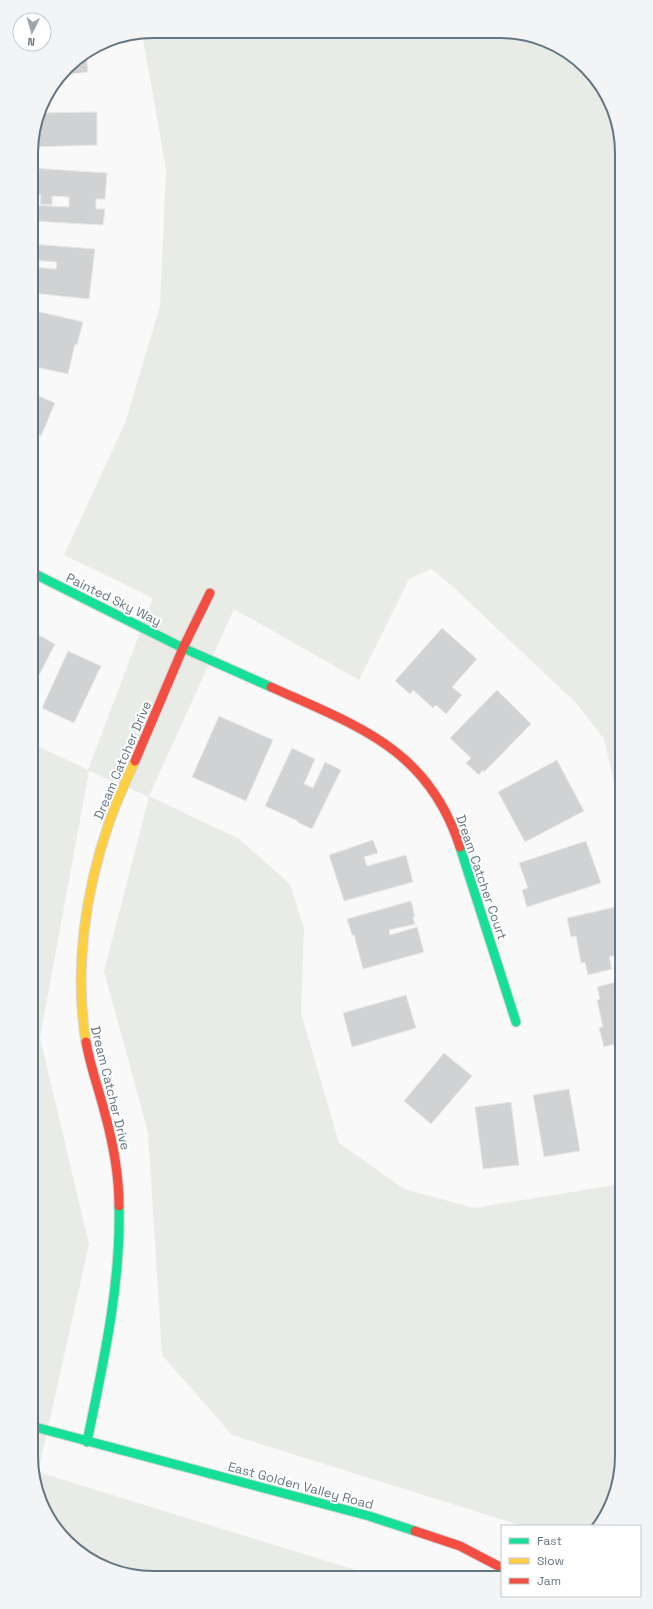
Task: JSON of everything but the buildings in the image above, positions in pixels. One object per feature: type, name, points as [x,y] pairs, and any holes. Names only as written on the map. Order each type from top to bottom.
[{"type":"street","name":"Painted Sky Way","points":[[38,576],[183,648]]},
{"type":"street","name":"Dream Catcher Drive","points":[[87,1442],[114,1306],[120,1228],[119,1194],[115,1157],[82,1026],[80,992],[82,956],[92,882],[99,851],[109,822],[183,648],[210,593]]},
{"type":"street","name":"Dream Catcher Court","points":[[183,648],[350,723],[380,740],[404,758],[424,778],[441,804],[454,829],[516,1022]]},
{"type":"street","name":"East Golden Valley Road","points":[[38,1429],[369,1516],[460,1546],[501,1567]]},
{"type":"shaded area","points":[[507,38],[522,40],[557,53],[581,72],[600,96],[611,124],[615,153],[615,787],[604,739],[576,703],[451,585],[431,569],[409,579],[359,680],[234,609],[149,796],[239,839],[290,884],[304,928],[301,1013],[339,1143],[404,1189],[474,1208],[615,1185],[615,1463],[609,1493],[600,1513],[592,1525],[520,1525],[232,1435],[162,1355],[148,1132],[104,971],[149,797],[89,771],[40,1038],[89,1244],[39,1468],[38,746],[88,770],[153,598],[64,555],[125,423],[160,306],[166,169],[143,39]]},
{"type":"shaded area","points":[[39,1472],[359,1571],[153,1571],[131,1569],[116,1565],[96,1556],[83,1547],[62,1526],[53,1513],[47,1500]]},
{"type":"traffic: fast","points":[[38,576],[183,648],[271,687]]},
{"type":"traffic: fast","points":[[460,847],[516,1022]]},
{"type":"traffic: fast","points":[[87,1442],[110,1325],[117,1266],[119,1206]]},
{"type":"traffic: fast","points":[[38,1428],[369,1516],[415,1531]]},
{"type":"traffic: slow","points":[[86,1042],[81,987],[84,931],[88,904],[94,876],[109,823],[135,761]]},
{"type":"traffic: jam","points":[[135,761],[183,648],[210,593]]},
{"type":"traffic: jam","points":[[271,687],[360,729],[386,744],[409,763],[429,786],[446,813],[460,847]]},
{"type":"traffic: jam","points":[[86,1042],[113,1146],[117,1170],[119,1206]]},
{"type":"traffic: jam","points":[[415,1531],[460,1546],[501,1567]]}]
